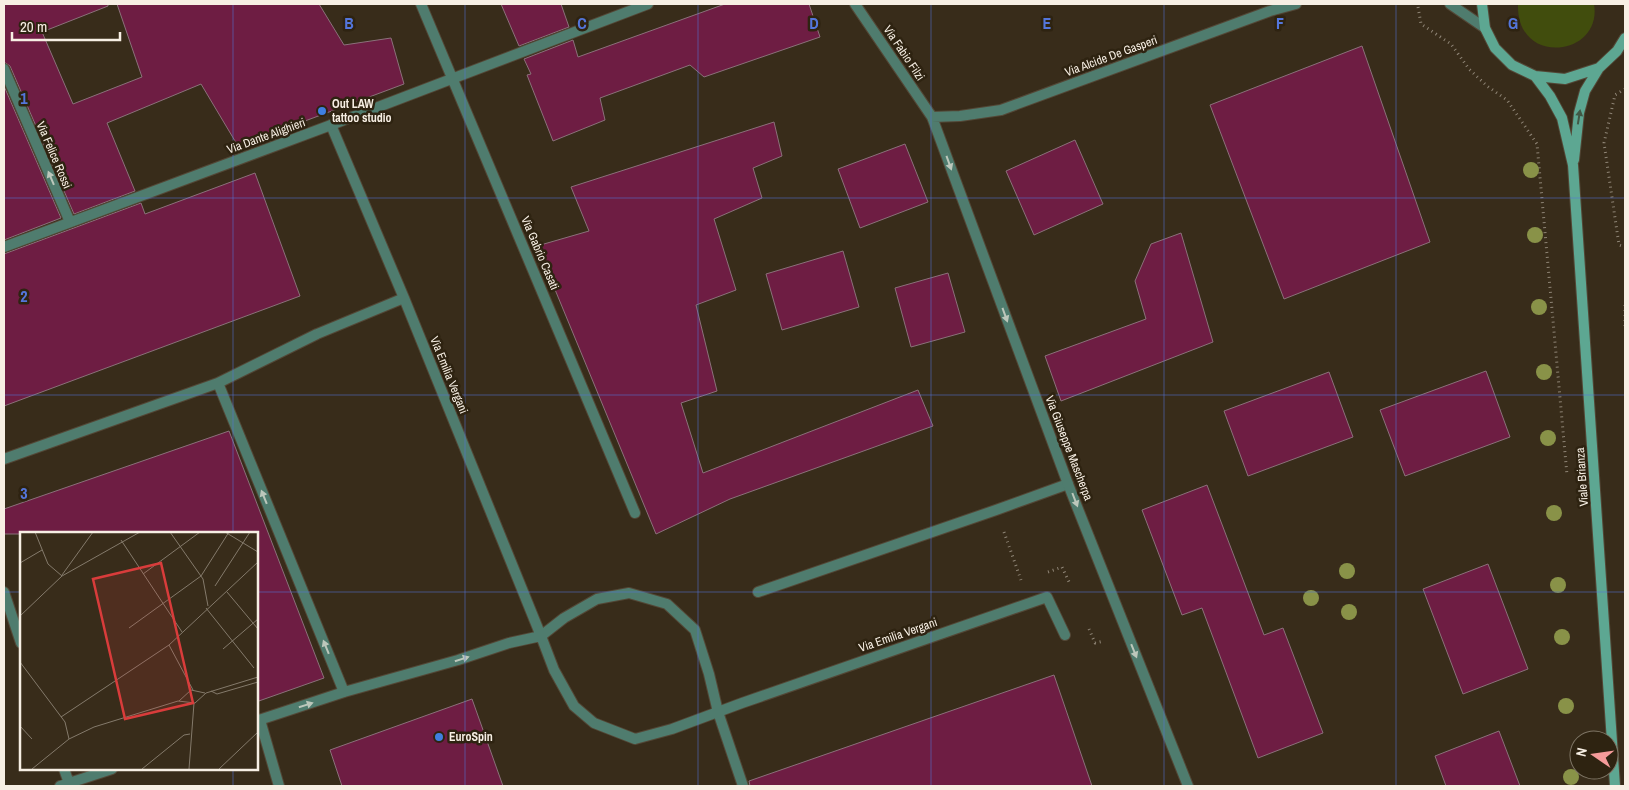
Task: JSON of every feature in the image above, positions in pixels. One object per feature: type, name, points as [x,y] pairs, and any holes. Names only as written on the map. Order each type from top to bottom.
[{"type":"main road","name":"Viale Brianza","points":[[1482,4],[1485,28],[1495,48],[1512,65],[1535,76],[1564,79],[1599,68]]},
{"type":"main road","name":"Viale Brianza","points":[[1573,166],[1579,114],[1585,91],[1599,68],[1621,50],[1625,38]]},
{"type":"main road","name":"Viale Brianza","points":[[1535,76],[1550,96],[1562,118],[1573,166],[1615,786]]},
{"type":"street","name":"Via Gabrio Casati","points":[[421,4],[636,513]]},
{"type":"street","name":"Via Dante Alighieri","points":[[4,247],[648,4]]},
{"type":"street","name":"Via Fabio Filzi","points":[[855,4],[932,117]]},
{"type":"street","name":"Via Alcide De Gasperi","points":[[932,117],[960,116],[1000,110],[1270,11],[1296,4]]},
{"type":"street","points":[[1450,4],[1485,28]]},
{"type":"street","name":"Via Felice Rossi","points":[[4,69],[70,222]]},
{"type":"street","name":"Via Giuseppe Mascherpa","points":[[932,117],[1068,484],[1188,786]]},
{"type":"street","name":"Via Emilia Vergani","points":[[331,125],[404,298],[554,670],[574,706],[594,723],[634,739],[672,729],[1047,597],[1065,635]]},
{"type":"street","points":[[4,459],[218,383],[317,334],[404,298]]},
{"type":"street","points":[[218,383],[344,692]]},
{"type":"street","points":[[758,592],[1068,484]]},
{"type":"street","points":[[4,592],[20,640]]},
{"type":"street","points":[[280,786],[258,721],[344,692],[458,660],[510,643],[541,636],[564,618],[597,599],[629,593],[667,604],[695,630],[718,712],[743,786]]},
{"type":"street","points":[[64,770],[64,785],[109,770]]},
{"type":"path","points":[[1418,7],[1421,24],[1452,44],[1469,69],[1487,86],[1507,100],[1537,144],[1568,482]]},
{"type":"path","points":[[1625,89],[1615,95],[1604,143],[1618,245],[1625,247]]},
{"type":"path","points":[[1625,305],[1625,329]]},
{"type":"path","points":[[996,510],[1028,603]]},
{"type":"green space","points":[[1518,4],[1594,4],[1593,22],[1586,35],[1573,44],[1559,47],[1544,46],[1530,38],[1521,25]]},
{"type":"building","points":[[4,4],[108,4],[108,6],[42,32],[73,104],[142,77],[117,4],[319,4],[344,45],[391,38],[404,84],[238,146],[201,84],[107,123],[135,191],[74,214],[10,66],[4,62]]},
{"type":"building","points":[[501,4],[561,4],[569,27],[519,46]]},
{"type":"building","points":[[725,4],[809,4],[820,37],[704,77],[690,65],[600,98],[605,120],[553,141],[527,75],[531,74],[524,59],[573,40],[578,57]]},
{"type":"building","points":[[1362,46],[1430,242],[1284,299],[1210,105]]},
{"type":"building","points":[[4,86],[61,218],[4,240]]},
{"type":"building","points":[[774,122],[782,156],[753,168],[762,198],[714,219],[736,290],[696,305],[717,391],[681,403],[703,473],[918,390],[933,426],[730,499],[656,534],[537,246],[589,231],[571,187]]},
{"type":"building","points":[[1075,140],[1103,204],[1034,235],[1006,171]]},
{"type":"building","points":[[905,144],[928,202],[860,228],[838,169]]},
{"type":"building","points":[[255,173],[300,296],[4,406],[4,254],[141,203],[145,214]]},
{"type":"building","points":[[1181,233],[1213,342],[1061,401],[1045,356],[1146,319],[1135,281],[1151,244]]},
{"type":"building","points":[[843,251],[859,307],[782,330],[766,274]]},
{"type":"building","points":[[948,273],[965,332],[911,347],[895,288]]},
{"type":"building","points":[[1486,371],[1510,437],[1405,476],[1380,410]]},
{"type":"building","points":[[1329,372],[1353,437],[1248,476],[1224,411]]},
{"type":"building","points":[[229,431],[324,678],[258,701],[258,532],[20,532],[20,534],[4,534],[4,509]]},
{"type":"building","points":[[1207,485],[1264,635],[1283,628],[1323,733],[1258,758],[1202,608],[1182,615],[1142,510]]},
{"type":"building","points":[[1488,564],[1528,669],[1463,694],[1423,589]]},
{"type":"building","points":[[1054,675],[1092,786],[750,786],[749,781]]},
{"type":"building","points":[[472,699],[503,786],[342,786],[330,750]]},
{"type":"building","points":[[1499,731],[1520,786],[1446,786],[1435,756]]},
{"type":"place","name":"Out LAW tattoo studio","points":[[322,111]]},
{"type":"place","name":"EuroSpin","points":[[439,737]]}]
